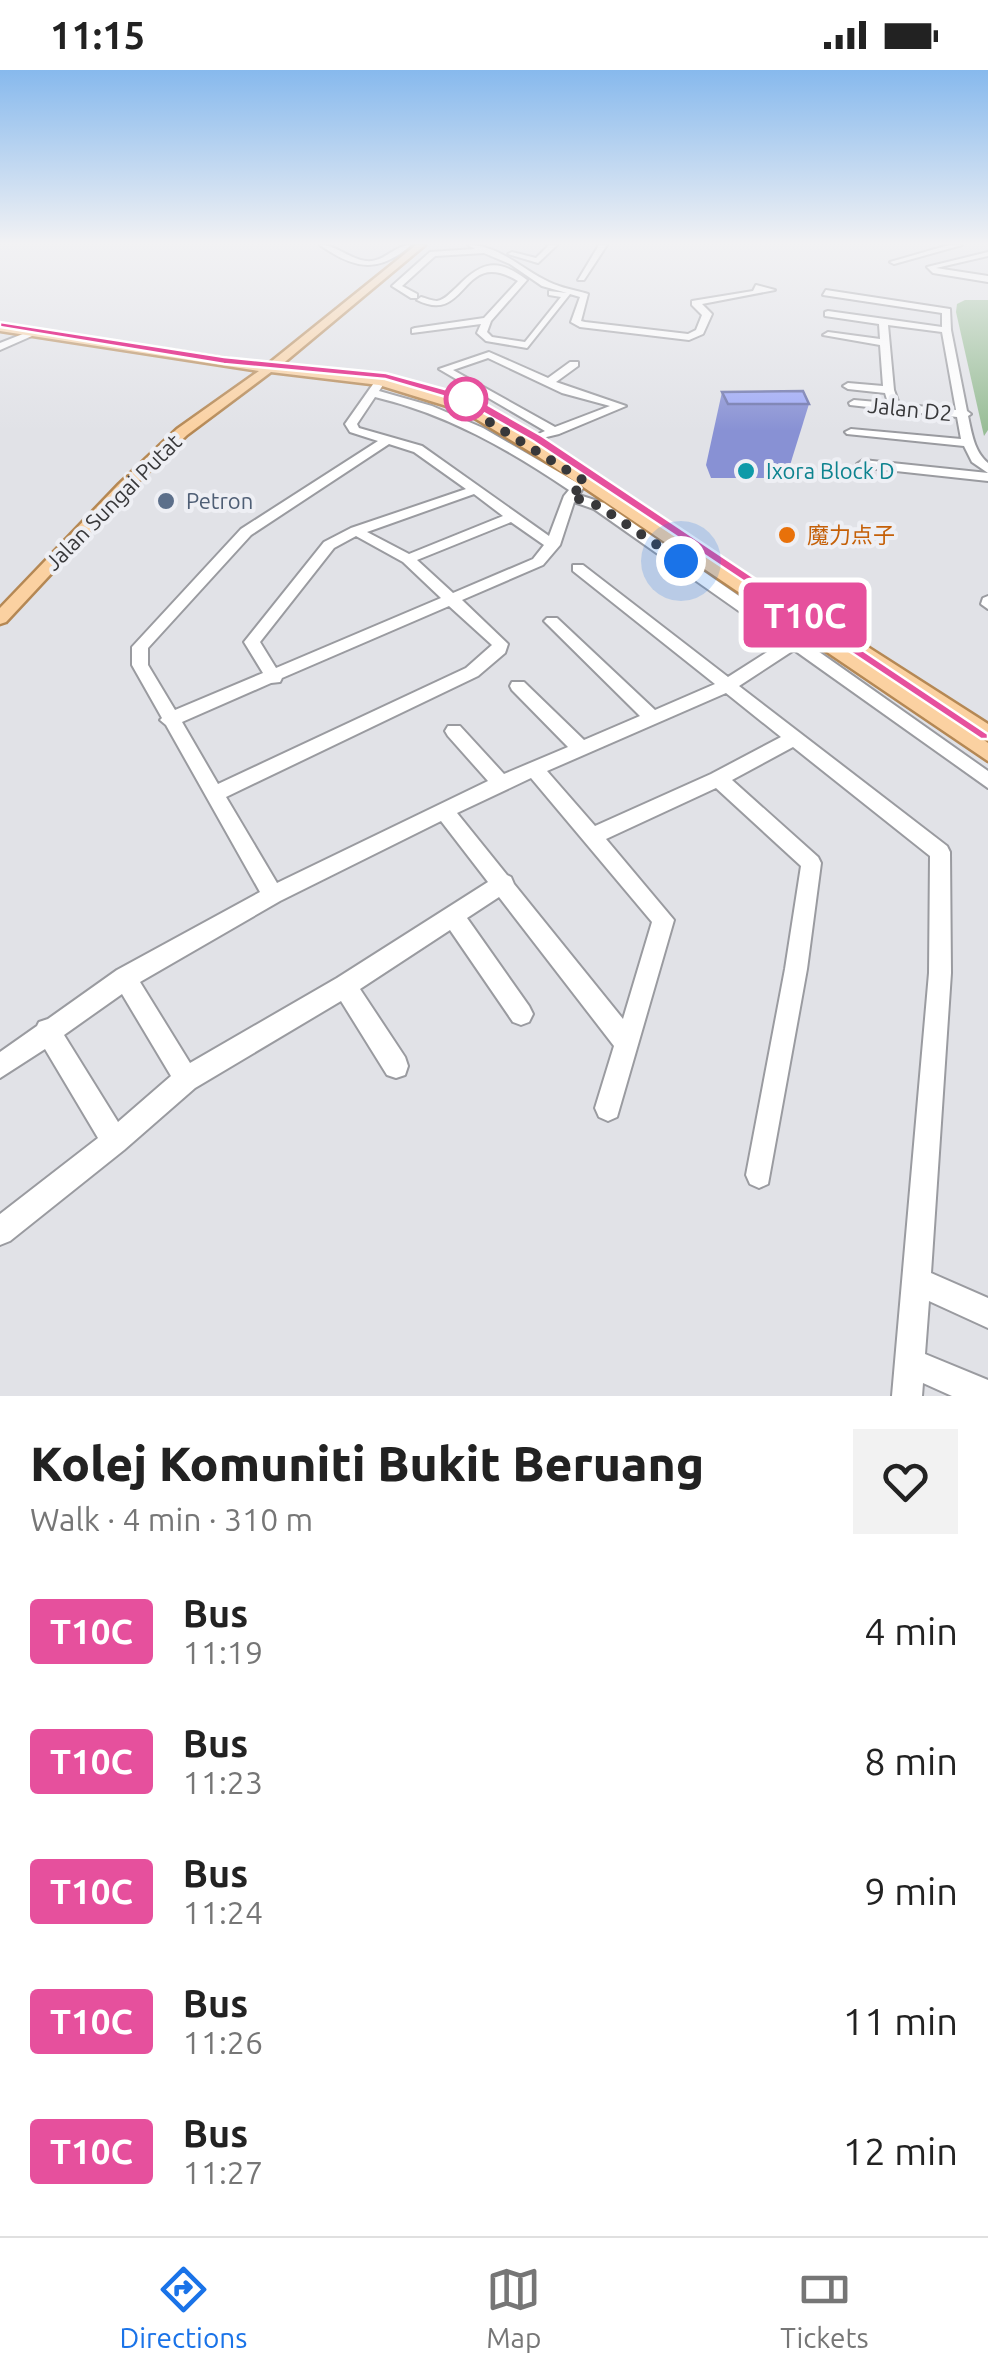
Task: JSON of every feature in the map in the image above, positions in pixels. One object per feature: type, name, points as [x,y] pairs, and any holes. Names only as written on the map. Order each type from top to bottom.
[{"type":"main road","name":"Jalan Sungai Putat","points":[[0,618],[146,465],[191,424],[348,307]]},
{"type":"main road","points":[[5,336],[36,332],[235,363],[270,360],[294,350],[294,362],[314,370],[467,408],[577,489],[800,637],[988,753]]},
{"type":"main road","points":[[5,336],[386,376],[440,390],[496,413],[538,438],[988,734]]},
{"type":"main road","points":[[235,363],[251,372],[244,387]]},
{"type":"main road","points":[[244,387],[314,370]]},
{"type":"main road","points":[[773,594],[809,623],[800,637]]},
{"type":"main road","points":[[800,637],[832,638],[864,658],[878,661]]},
{"type":"street","points":[[499,307],[482,330],[486,338],[530,344],[559,307]]},
{"type":"street","points":[[582,307],[578,324],[680,337],[700,331],[707,314],[699,307]]},
{"type":"street","points":[[924,307],[945,310],[968,443],[976,459],[988,468]]},
{"type":"street","points":[[828,314],[946,330]]},
{"type":"street","points":[[415,332],[487,320]]},
{"type":"street","points":[[883,321],[889,390],[896,408]]},
{"type":"street","points":[[828,335],[885,343]]},
{"type":"street","points":[[538,438],[591,422],[617,406],[548,384],[489,355],[444,370],[556,432]]},
{"type":"street","points":[[548,384],[574,364]]},
{"type":"street","points":[[848,386],[889,390]]},
{"type":"street","points":[[376,387],[351,427],[418,450],[553,545]]},
{"type":"street","name":"Jalan D2","points":[[854,403],[965,414]]},
{"type":"street","points":[[851,432],[968,443]]},
{"type":"street","points":[[273,895],[140,665],[140,647],[246,532],[387,440]]},
{"type":"street","points":[[863,464],[988,477]]},
{"type":"street","points":[[170,720],[538,562],[553,545],[577,489]]},
{"type":"street","points":[[274,678],[252,642],[329,545],[356,531],[474,490]]},
{"type":"street","points":[[408,559],[512,517]]},
{"type":"street","points":[[214,794],[488,661],[500,644],[408,559],[356,531]]},
{"type":"street","points":[[578,568],[932,843],[942,858],[940,973],[907,1396]]},
{"type":"street","points":[[552,621],[651,716]]},
{"type":"street","points":[[0,1066],[125,978],[273,895],[501,783],[727,686],[800,637],[988,780]]},
{"type":"street","points":[[518,686],[582,748]]},
{"type":"street","points":[[454,730],[501,783]]},
{"type":"street","points":[[594,835],[794,738]]},
{"type":"street","points":[[536,770],[663,920],[608,1108]]},
{"type":"street","points":[[718,778],[810,863],[796,970],[759,1175]]},
{"type":"street","points":[[443,810],[627,1043]]},
{"type":"street","points":[[0,1231],[115,1141],[186,1079],[345,986],[504,883]]},
{"type":"street","points":[[453,916],[521,1014]]},
{"type":"street","points":[[125,978],[186,1079]]},
{"type":"street","points":[[345,986],[396,1066]]},
{"type":"street","points":[[47,1030],[115,1141]]},
{"type":"street","points":[[915,1280],[988,1313]]},
{"type":"street","points":[[908,1362],[988,1396]]},
{"type":"green space","points":[[957,307],[988,307],[988,430],[984,436]]},
{"type":"building","points":[[803,391],[809,404],[728,404],[722,392]]},
{"type":"bus line","name":"T10C","points":[[0,325],[78,334],[224,360],[386,376],[470,400],[538,438],[988,734]]},
{"type":"place","name":"Ixora Block D","points":[[746,471]]},
{"type":"place","name":"Petron","points":[[166,501]]},
{"type":"place","name":"魔力点子","points":[[787,535]]},
{"type":"route","points":[[466,399],[467,408],[586,482],[570,496],[599,506],[681,561]]}]
